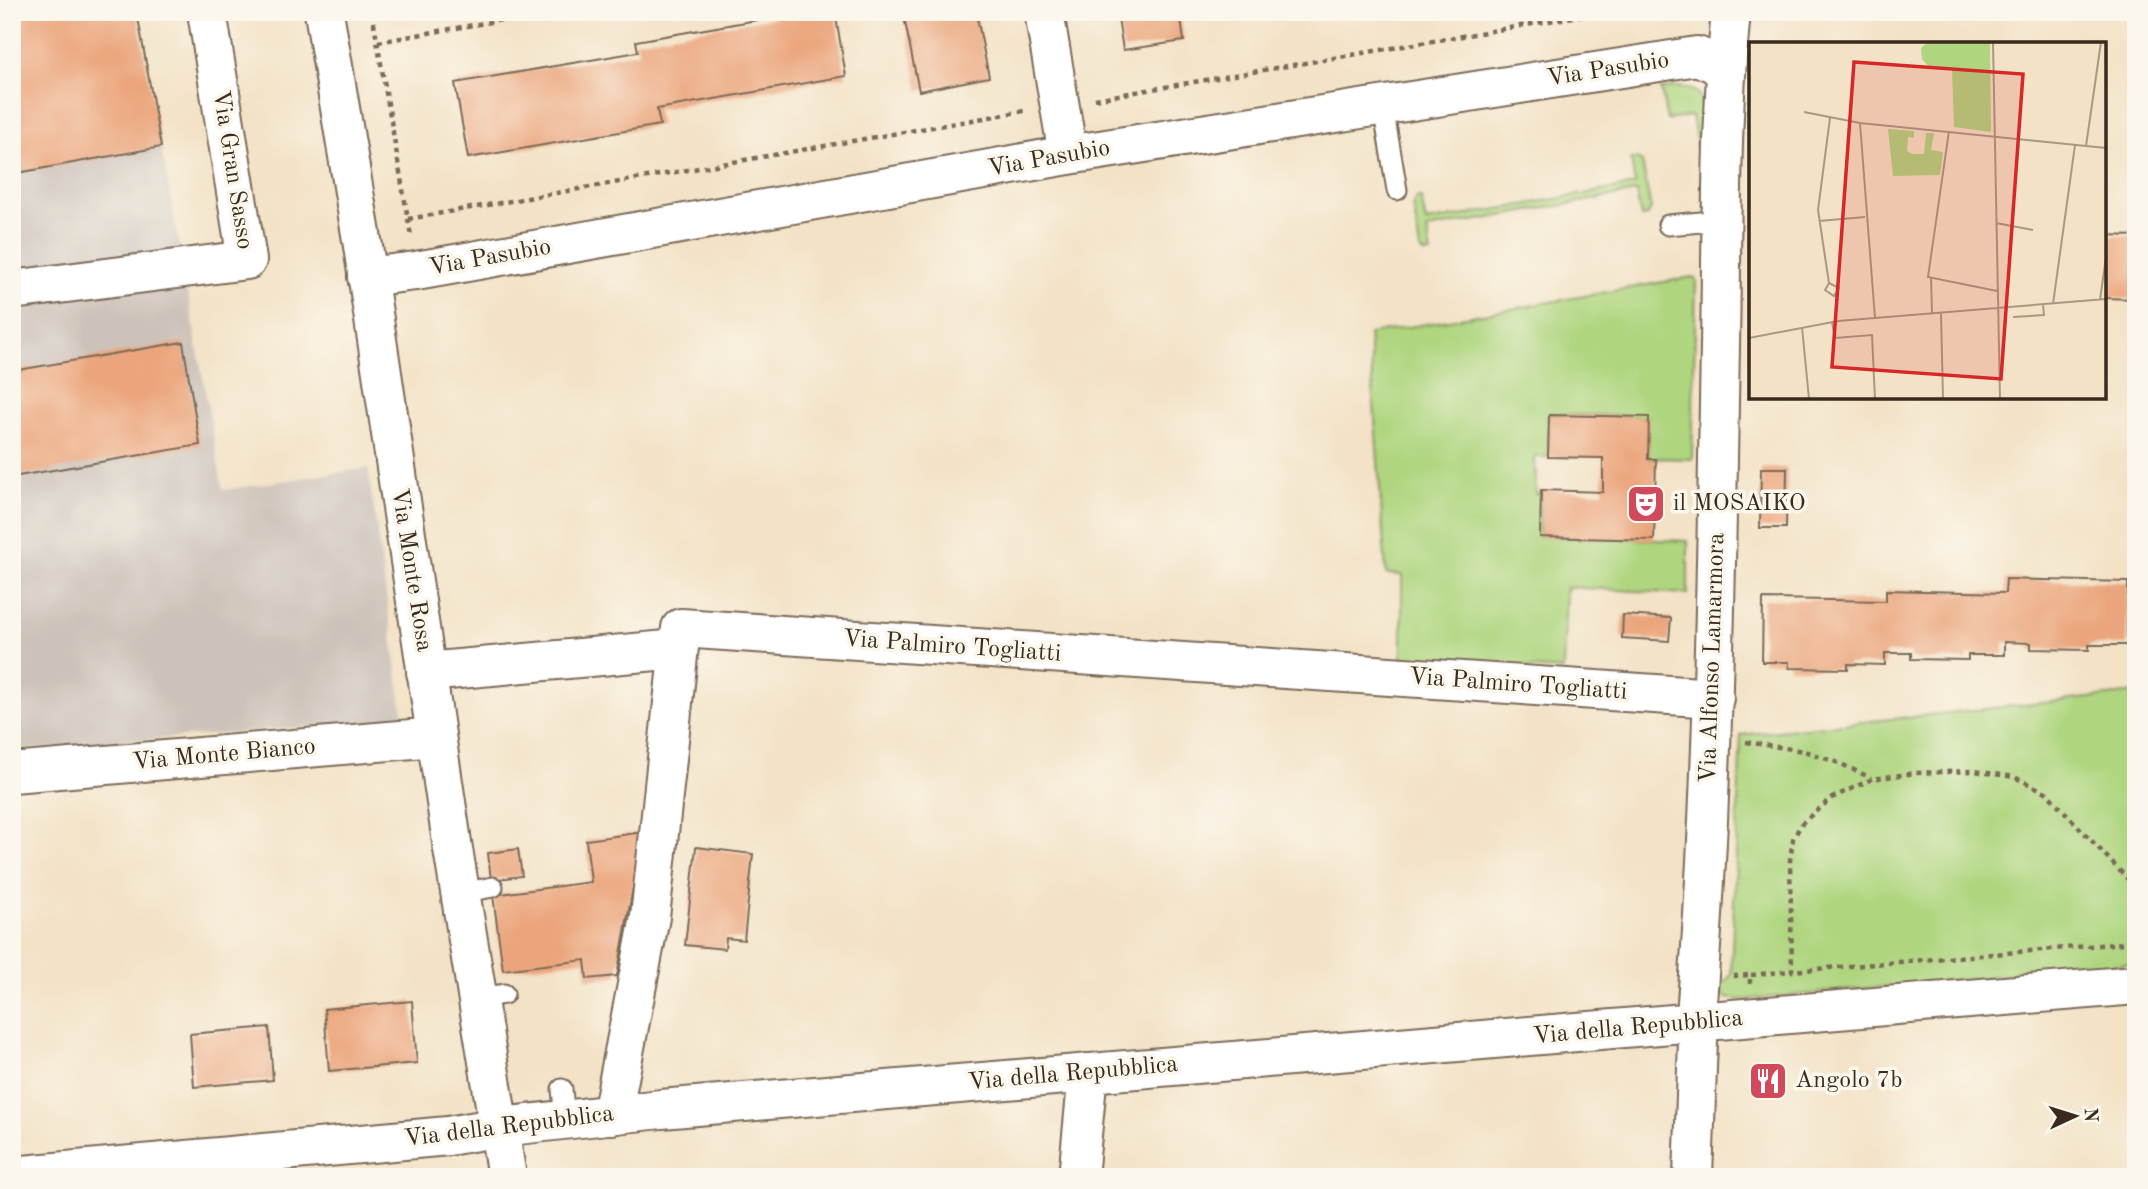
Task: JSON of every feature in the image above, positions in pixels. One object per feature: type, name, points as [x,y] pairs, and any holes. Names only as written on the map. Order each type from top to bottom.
[{"type":"street","name":"Via Gran Sasso","points":[[12,290],[247,260],[207,12]]},
{"type":"street","name":"Via Monte Rosa","points":[[324,12],[436,737],[476,890],[491,996],[492,1089],[507,1177]]},
{"type":"street","points":[[1044,12],[1068,155]]},
{"type":"street","name":"Via Alfonso Lamarmora","points":[[1693,1177],[1697,1002],[1714,698],[1726,75],[1731,12]]},
{"type":"street","name":"Via Pasubio","points":[[367,277],[416,271],[1068,155],[1697,56],[1716,64],[1726,75]]},
{"type":"street","name":"Via Palmiro Togliatti","points":[[678,649],[681,628],[1714,698]]},
{"type":"street","points":[[426,672],[678,649],[650,917],[612,1115]]},
{"type":"street","name":"Via Monte Bianco","points":[[12,773],[436,737]]},
{"type":"street","name":"Via della Repubblica","points":[[12,1176],[449,1136],[500,1127],[564,1104],[612,1115],[2136,985]]},
{"type":"street","points":[[1078,1177],[1088,1073]]},
{"type":"lane","points":[[1383,107],[1397,190]]},
{"type":"lane","points":[[1668,225],[1723,220]]},
{"type":"path","points":[[372,12],[416,271]]},
{"type":"path","points":[[378,42],[518,17],[520,12]]},
{"type":"path","points":[[408,219],[1602,12]]},
{"type":"path","points":[[1712,740],[1733,740],[1804,751],[1872,779]]},
{"type":"path","points":[[2136,887],[2046,792],[2014,777],[1975,771],[1872,779],[1832,798],[1802,823],[1793,839],[1790,860],[1792,971],[2136,942]]},
{"type":"shaded area","points":[[12,12],[137,12],[223,490],[368,468],[403,714],[393,720],[12,751]]},
{"type":"green space","points":[[1677,87],[1694,91],[1700,99],[1703,124],[1701,157],[1692,116],[1667,120],[1661,89]]},
{"type":"green space","points":[[1631,159],[1642,162],[1651,209],[1647,216],[1641,217],[1636,192],[1427,229],[1431,253],[1426,254],[1420,250],[1413,204],[1416,199],[1421,198],[1426,222],[1635,185]]},
{"type":"green space","points":[[1692,277],[1696,279],[1692,459],[1648,458],[1648,417],[1549,414],[1548,457],[1535,457],[1536,494],[1540,494],[1539,536],[1688,541],[1688,594],[1566,587],[1563,670],[1402,660],[1402,575],[1386,574],[1369,334]]},
{"type":"green space","points":[[2136,693],[2136,963],[1742,1000],[1726,998],[1720,988],[1731,975],[1741,735]]},
{"type":"building","points":[[12,12],[137,12],[161,147],[12,174]]},
{"type":"building","points":[[803,12],[835,12],[846,76],[657,109],[660,125],[468,158],[455,83],[638,52],[636,41]]},
{"type":"building","points":[[903,12],[976,12],[989,77],[919,91]]},
{"type":"building","points":[[1117,12],[1180,12],[1184,41],[1123,50]]},
{"type":"building","points":[[2106,235],[2136,236],[2136,299],[2106,298]]},
{"type":"building","points":[[183,342],[200,445],[12,477],[12,371]]},
{"type":"building","points":[[1549,415],[1649,417],[1648,459],[1656,459],[1654,540],[1540,537],[1541,490],[1603,492],[1603,458],[1548,457]]},
{"type":"building","points":[[1761,468],[1787,468],[1786,528],[1760,528]]},
{"type":"building","points":[[2006,579],[2128,582],[2127,645],[2089,645],[2089,650],[2031,649],[2031,643],[2004,642],[2004,655],[1968,655],[1968,660],[1911,659],[1911,653],[1885,653],[1885,665],[1848,664],[1848,669],[1789,668],[1789,662],[1762,662],[1763,599],[1886,601],[1886,590],[2005,593]]},
{"type":"building","points":[[1623,615],[1671,618],[1669,641],[1622,638]]},
{"type":"building","points":[[643,832],[617,976],[587,979],[585,960],[503,970],[493,895],[591,882],[586,840]]},
{"type":"building","points":[[696,847],[753,854],[744,940],[726,938],[725,949],[685,945]]},
{"type":"building","points":[[518,849],[522,876],[491,880],[488,853]]},
{"type":"building","points":[[412,1001],[417,1063],[329,1071],[324,1009]]},
{"type":"building","points":[[269,1027],[273,1080],[194,1087],[190,1034]]},
{"type":"place","name":"il MOSAIKO","points":[[1646,504]]},
{"type":"place","name":"Angolo 7b","points":[[1768,1081]]}]
